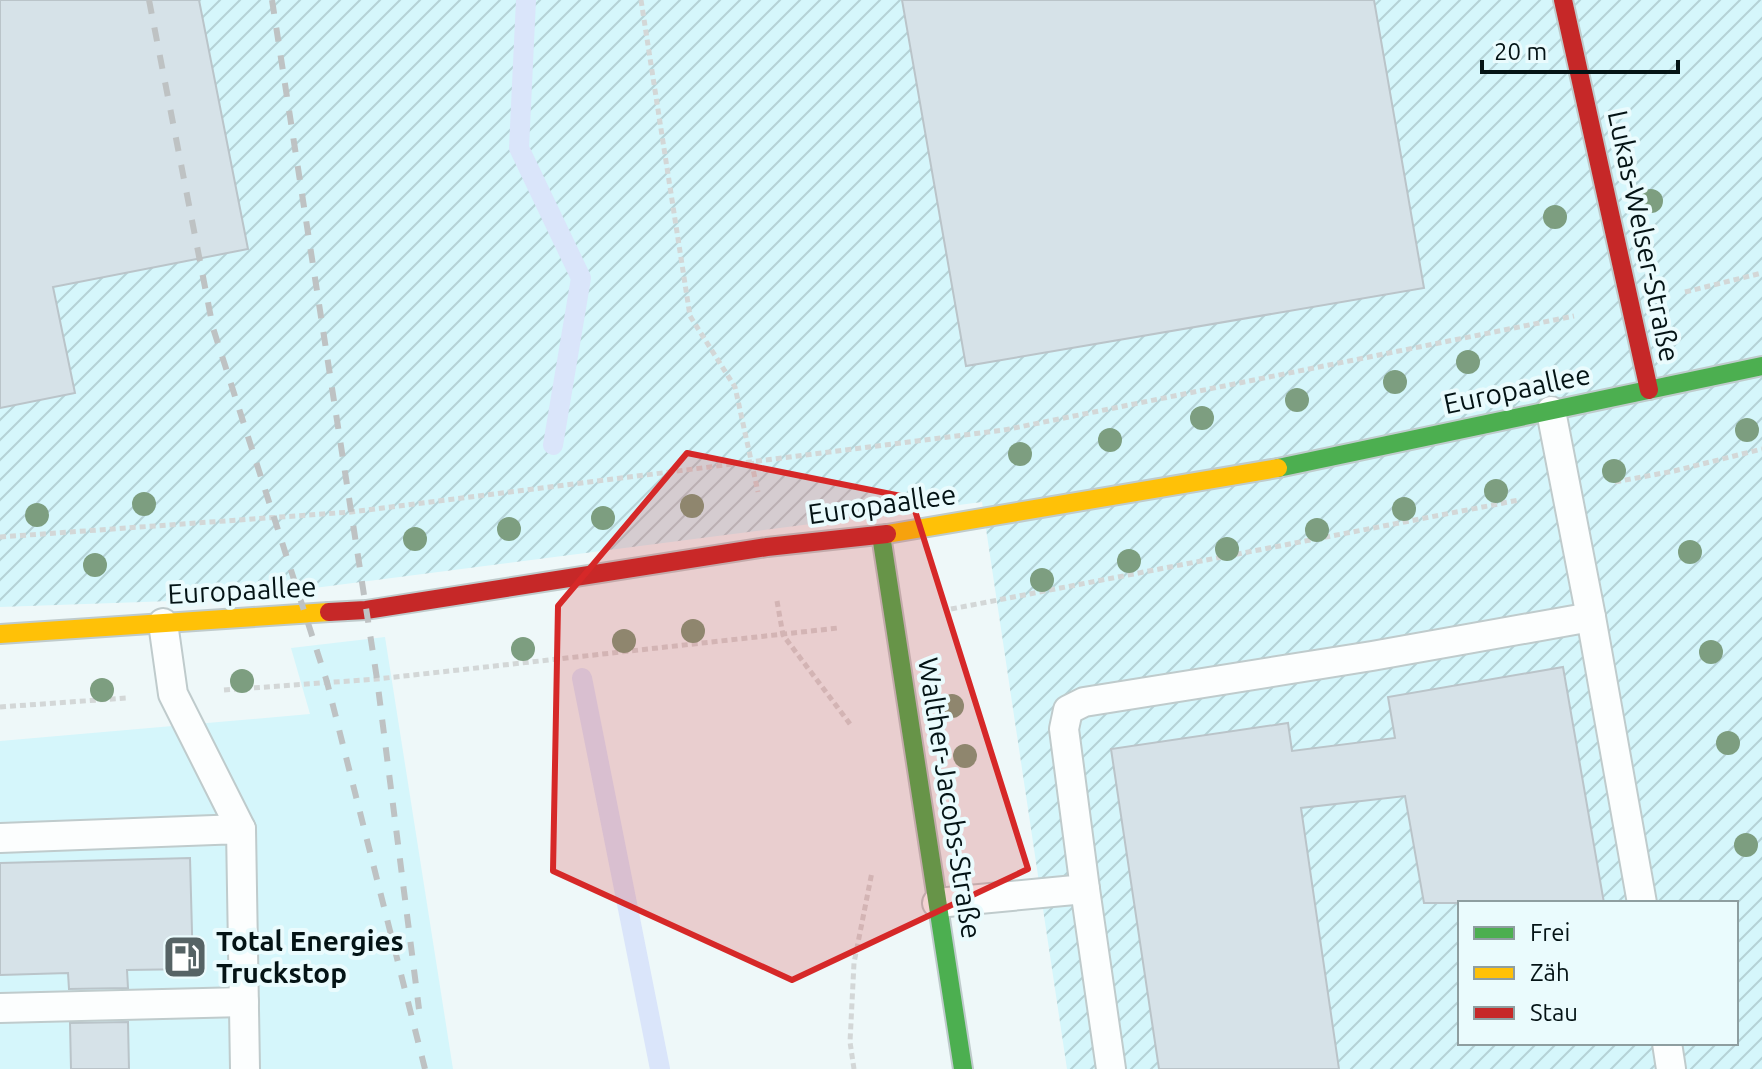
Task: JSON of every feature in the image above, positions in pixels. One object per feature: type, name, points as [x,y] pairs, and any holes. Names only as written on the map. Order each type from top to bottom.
[{"type":"street","name":"Lukas-Welser-Straße","points":[[1563,0],[1649,390]]},
{"type":"street","name":"Europaallee","points":[[0,634],[366,610],[767,547],[881,535],[1267,470],[1762,366]]},
{"type":"street","name":"Walther-Jacobs-Straße","points":[[881,535],[963,1069]]},
{"type":"lane","points":[[1551,411],[1642,901]]},
{"type":"lane","points":[[1111,1069],[1064,729],[1068,710],[1084,702],[1591,617]]},
{"type":"lane","points":[[163,623],[173,694],[241,829],[245,1069]]},
{"type":"lane","points":[[0,838],[241,829]]},
{"type":"lane","points":[[937,903],[1085,889]]},
{"type":"lane","points":[[0,1008],[244,1002]]},
{"type":"lane","points":[[1667,1045],[1671,1069]]},
{"type":"path","points":[[641,0],[690,316],[735,387],[752,460],[783,635],[849,721],[851,734]]},
{"type":"path","points":[[0,537],[351,512],[1004,430],[1631,305],[1762,273]]},
{"type":"path","points":[[0,707],[377,679],[895,620],[1674,471],[1762,449]]},
{"type":"path","points":[[854,1069],[850,1042],[854,963],[872,875],[870,860]]},
{"type":"highlighted area","points":[[687,453],[911,498],[1028,869],[792,980],[553,871],[558,606]]},
{"type":"shaded area","points":[[0,0],[1762,0],[1762,1069],[1067,1069],[982,502],[228,599],[0,607]]},
{"type":"shaded area","name":"Total Energies Truckstop","points":[[385,637],[453,1069],[0,1069],[0,741],[310,714],[291,648]]},
{"type":"building","points":[[0,0],[199,0],[248,249],[53,287],[75,393],[0,408]]},
{"type":"building","points":[[902,0],[1374,0],[1424,288],[966,366]]},
{"type":"building","points":[[1563,667],[1604,901],[1424,903],[1405,796],[1301,808],[1339,1069],[1159,1069],[1111,749],[1288,723],[1292,751],[1395,738],[1388,697]]},
{"type":"building","points":[[190,858],[193,969],[127,970],[128,988],[69,989],[68,973],[0,975],[0,863]]},
{"type":"building","points":[[128,1022],[129,1069],[71,1069],[70,1023]]},
{"type":"waterway","points":[[526,0],[519,148],[581,278],[553,445]]},
{"type":"waterway","points":[[582,678],[660,1069]]},
{"type":"railway","points":[[149,0],[213,328],[327,682],[425,1069]]},
{"type":"railway","points":[[272,0],[377,679],[419,1009]]},
{"type":"traffic: fast","points":[[1278,468],[1762,366]]},
{"type":"traffic: fast","points":[[881,535],[963,1069]]},
{"type":"traffic: slow","points":[[887,534],[1278,468]]},
{"type":"traffic: slow","points":[[0,634],[329,612]]},
{"type":"traffic: jam","points":[[1563,0],[1649,390]]},
{"type":"traffic: jam","points":[[329,612],[366,610],[767,547],[887,534]]},
{"type":"place","name":"Total Energies Truckstop","points":[[185,957]]}]
